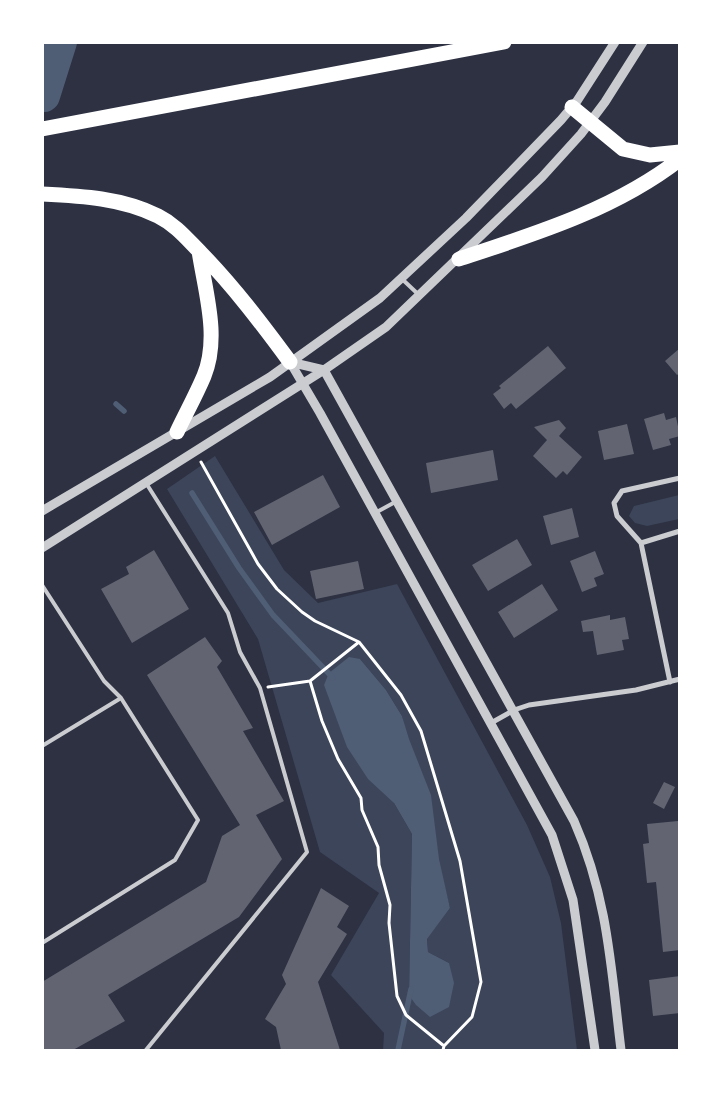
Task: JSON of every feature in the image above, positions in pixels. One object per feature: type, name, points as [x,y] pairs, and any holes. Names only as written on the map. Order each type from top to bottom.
[{"type":"highway","points":[[42,129],[504,42]]},
{"type":"highway","points":[[572,107],[616,145],[632,153],[650,155],[680,152]]},
{"type":"highway","points":[[459,259],[524,238],[610,202],[655,178],[680,159]]},
{"type":"highway","points":[[42,194],[101,199],[146,211],[176,227],[234,287],[290,362]]},
{"type":"highway","points":[[177,432],[204,376],[210,352],[210,315],[199,251]]},
{"type":"street","points":[[42,511],[177,432],[290,362],[361,313],[402,279],[500,185],[572,107],[615,42]]},
{"type":"street","points":[[42,548],[373,338],[459,259],[542,177],[590,123],[643,42]]},
{"type":"street","points":[[290,362],[324,370],[567,807],[589,856],[605,919],[622,1050]]},
{"type":"street","points":[[290,362],[542,816],[565,870],[577,918],[594,1050]]},
{"type":"street","points":[[670,682],[641,543],[616,516],[614,503],[622,491],[680,478]]},
{"type":"street","points":[[641,543],[680,531]]},
{"type":"street","points":[[491,723],[514,710],[529,705],[636,690],[680,679]]},
{"type":"lane","points":[[402,279],[420,296]]},
{"type":"lane","points":[[146,483],[228,614],[240,652],[260,688],[307,852],[146,1050]]},
{"type":"lane","points":[[375,513],[396,501]]},
{"type":"lane","points":[[42,585],[104,681],[121,698],[198,820],[175,860],[42,943]]},
{"type":"lane","points":[[42,746],[121,698]]},
{"type":"path","points":[[201,462],[258,564],[277,589],[315,621],[359,642],[401,695],[421,731],[460,861],[481,982],[472,1017],[443,1048],[406,1015],[397,996],[389,922],[390,905],[379,865],[378,847],[362,810],[360,798],[338,759],[322,720],[310,680]]},
{"type":"path","points":[[260,688],[310,680],[359,642]]},
{"type":"shaded area","points":[[215,456],[284,570],[318,603],[397,584],[527,825],[550,877],[561,923],[577,1050],[383,1050],[384,1033],[331,975],[379,893],[320,852],[258,639],[167,489]],"holes":[[[360,659],[386,690],[402,716],[450,908],[427,938],[428,952],[449,963],[409,995],[412,834],[394,803]]]},
{"type":"shaded area","points":[[679,495],[679,519],[647,526],[635,523],[629,516],[634,506]]},
{"type":"shaded area","points":[[349,657],[360,659],[386,690],[402,716],[431,795],[439,859],[450,908],[427,939],[428,952],[449,963],[454,983],[449,1007],[430,1017],[416,1005],[409,995],[412,834],[394,803],[368,779],[347,747],[324,685],[329,673]]},
{"type":"building","points":[[548,346],[566,368],[516,409],[511,403],[504,409],[493,394],[501,388],[499,386]]},
{"type":"building","points":[[680,348],[680,373],[677,375],[665,361]]},
{"type":"building","points":[[664,413],[666,420],[676,417],[680,436],[669,439],[671,445],[653,450],[644,419]]},
{"type":"building","points":[[559,420],[566,428],[559,436],[582,457],[567,475],[563,471],[556,478],[533,456],[547,440],[534,427]]},
{"type":"building","points":[[627,424],[634,454],[604,460],[598,431]]},
{"type":"building","points":[[493,450],[498,480],[431,493],[426,463]]},
{"type":"building","points":[[323,475],[340,507],[272,545],[254,512]]},
{"type":"building","points":[[572,508],[579,537],[551,545],[543,516]]},
{"type":"building","points":[[517,539],[532,565],[488,591],[472,565]]},
{"type":"building","points":[[154,550],[189,609],[132,643],[101,589],[129,574],[126,567]]},
{"type":"building","points":[[595,551],[604,574],[594,578],[597,586],[582,592],[570,561]]},
{"type":"building","points":[[358,561],[364,589],[316,599],[310,571]]},
{"type":"building","points":[[542,584],[558,610],[514,638],[498,612]]},
{"type":"building","points":[[610,615],[610,620],[625,617],[629,639],[622,640],[624,650],[597,655],[593,631],[583,632],[581,621]]},
{"type":"building","points":[[205,637],[222,661],[217,667],[253,728],[243,731],[284,801],[256,815],[282,859],[239,917],[108,995],[125,1021],[73,1050],[42,1050],[42,982],[206,882],[222,836],[240,825],[147,675]]},
{"type":"building","points":[[664,782],[675,787],[664,809],[653,803]]},
{"type":"building","points":[[678,821],[680,950],[663,952],[656,882],[647,883],[643,844],[649,843],[647,824]]},
{"type":"building","points":[[321,888],[349,906],[337,927],[347,934],[318,982],[340,1050],[281,1050],[276,1027],[265,1019],[286,984],[282,975]]},
{"type":"building","points":[[680,976],[680,1013],[653,1016],[649,980]]},
{"type":"waterway","points":[[44,96],[61,42]]},
{"type":"waterway","points":[[116,404],[124,411]]},
{"type":"waterway","points":[[192,493],[239,568],[273,615],[333,678]]},
{"type":"waterway","points":[[398,1050],[411,989]]}]
